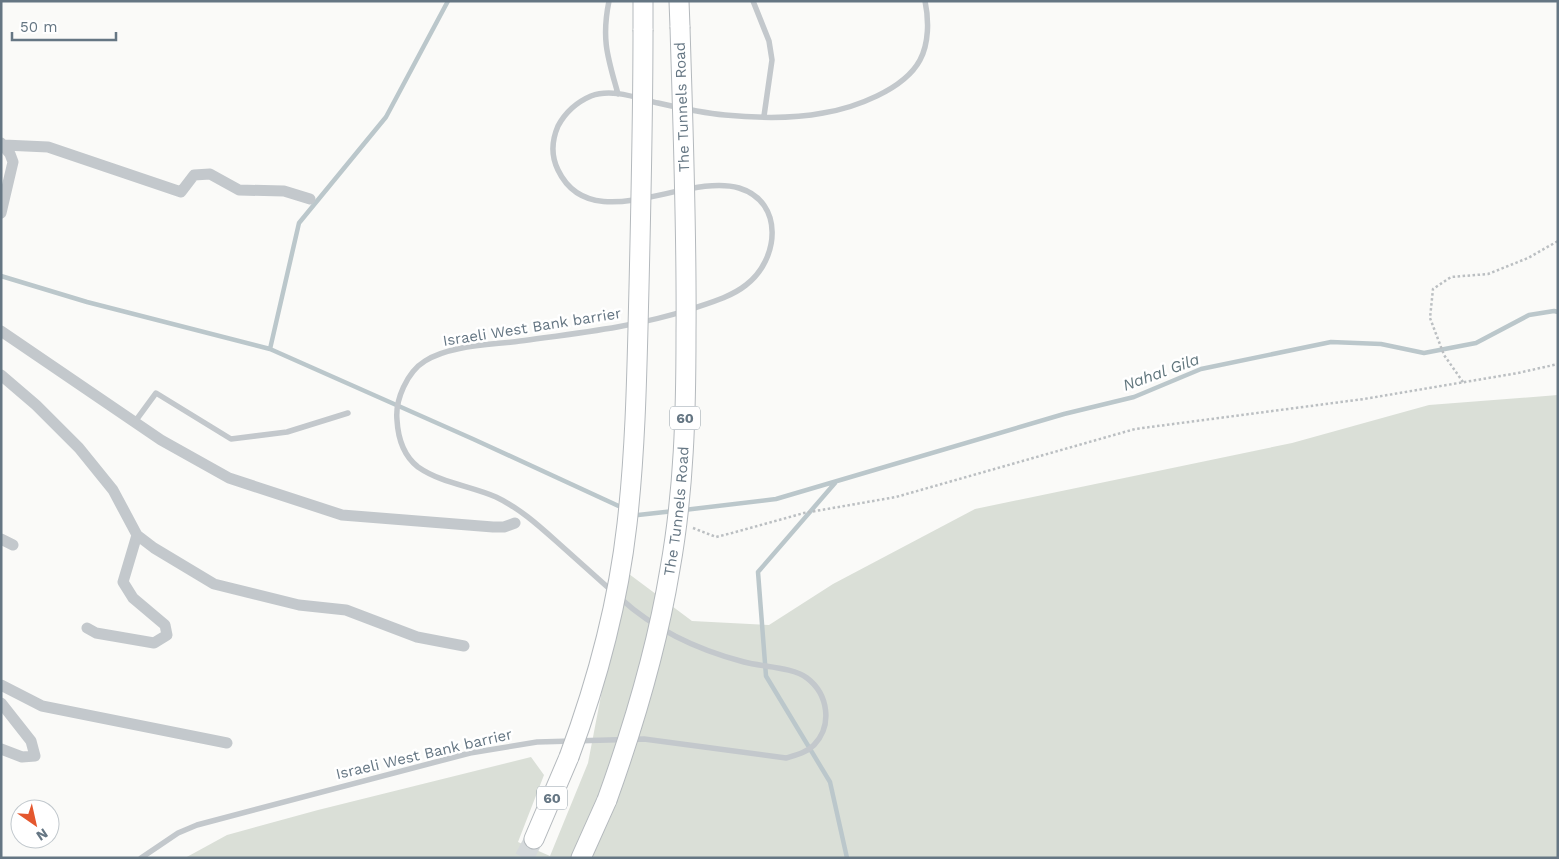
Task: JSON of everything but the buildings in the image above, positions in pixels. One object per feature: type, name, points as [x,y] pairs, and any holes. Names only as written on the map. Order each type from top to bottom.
[{"type":"highway","name":"60","points":[[534,839],[569,757],[587,707],[602,656],[618,581],[627,524],[635,426],[643,104],[643,1]]},
{"type":"highway","name":"The Tunnels Road","points":[[581,858],[607,800],[626,747],[651,659],[670,569],[679,504],[686,416],[686,311],[679,1]]},
{"type":"street","points":[[1,213],[13,162],[2,144]]},
{"type":"street","points":[[2,144],[48,147],[181,192],[194,175],[210,174],[240,190],[284,191],[310,199]]},
{"type":"street","points":[[1,183],[5,196]]},
{"type":"street","points":[[1,330],[134,423],[229,478],[342,515],[493,527],[504,527],[515,523]]},
{"type":"street","points":[[1,375],[36,405],[79,448],[112,490],[138,534],[154,548],[214,584],[299,604],[346,610],[418,637],[464,646]]},
{"type":"street","points":[[87,628],[96,634],[154,643],[167,635],[165,625],[133,598],[123,582],[138,534]]},
{"type":"street","points":[[1,539],[13,544]]},
{"type":"street","points":[[1,685],[42,706],[227,743]]},
{"type":"street","points":[[1,703],[31,741],[35,756],[22,757],[1,749]]},
{"type":"lane","points":[[608,1],[604,36],[618,94]]},
{"type":"lane","points":[[753,1],[769,41],[772,60],[764,116]]},
{"type":"lane","name":"Israeli West Bank barrier","points":[[141,858],[178,833],[197,825],[470,753],[501,747],[537,742],[644,739],[786,758],[804,752],[814,745],[822,733],[826,721],[826,708],[822,695],[806,677],[791,671],[731,659],[693,646],[654,625],[630,607],[523,512],[494,496],[441,479],[417,466],[406,454],[400,438],[396,416],[400,397],[407,382],[419,366],[428,359],[450,351],[593,331],[659,319],[706,304],[735,292],[748,284],[760,272],[768,258],[773,242],[772,227],[770,216],[762,202],[750,192],[736,187],[717,184],[625,201],[602,202],[584,197],[573,190],[566,183],[554,162],[553,146],[555,133],[562,120],[574,106],[590,97],[604,93],[618,94],[684,109],[722,115],[822,114],[842,109],[888,91],[918,64],[925,49],[927,34],[925,1]]},
{"type":"lane","points":[[134,423],[156,394],[231,439],[287,432],[348,414]]},
{"type":"path","points":[[1463,382],[1444,355],[1430,318],[1433,289],[1451,277],[1488,274],[1528,258],[1558,242]]},
{"type":"path","points":[[691,527],[716,537],[732,534],[804,513],[896,497],[1135,429],[1364,399],[1518,373],[1558,364]]},
{"type":"shaded area","points":[[1558,395],[1558,858],[185,858],[227,835],[318,810],[531,757],[544,775],[518,842],[550,856],[588,763],[625,571],[692,621],[769,625],[833,584],[975,509],[1292,443],[1429,405]]},
{"type":"waterway","points":[[270,349],[299,223],[386,117],[448,1]]},
{"type":"waterway","points":[[1,276],[87,302],[270,349],[623,508]]},
{"type":"waterway","name":"Nahal Gila","points":[[684,510],[776,499],[1064,414],[1134,397],[1201,369],[1331,342],[1381,344],[1424,353],[1476,343],[1529,315],[1558,312]]},
{"type":"waterway","points":[[835,483],[758,572],[766,676],[830,782],[847,858]]},
{"type":"waterway","points":[[632,513],[638,515],[674,511]]},
{"type":"tunnel","points":[[524,858],[534,839]]}]
